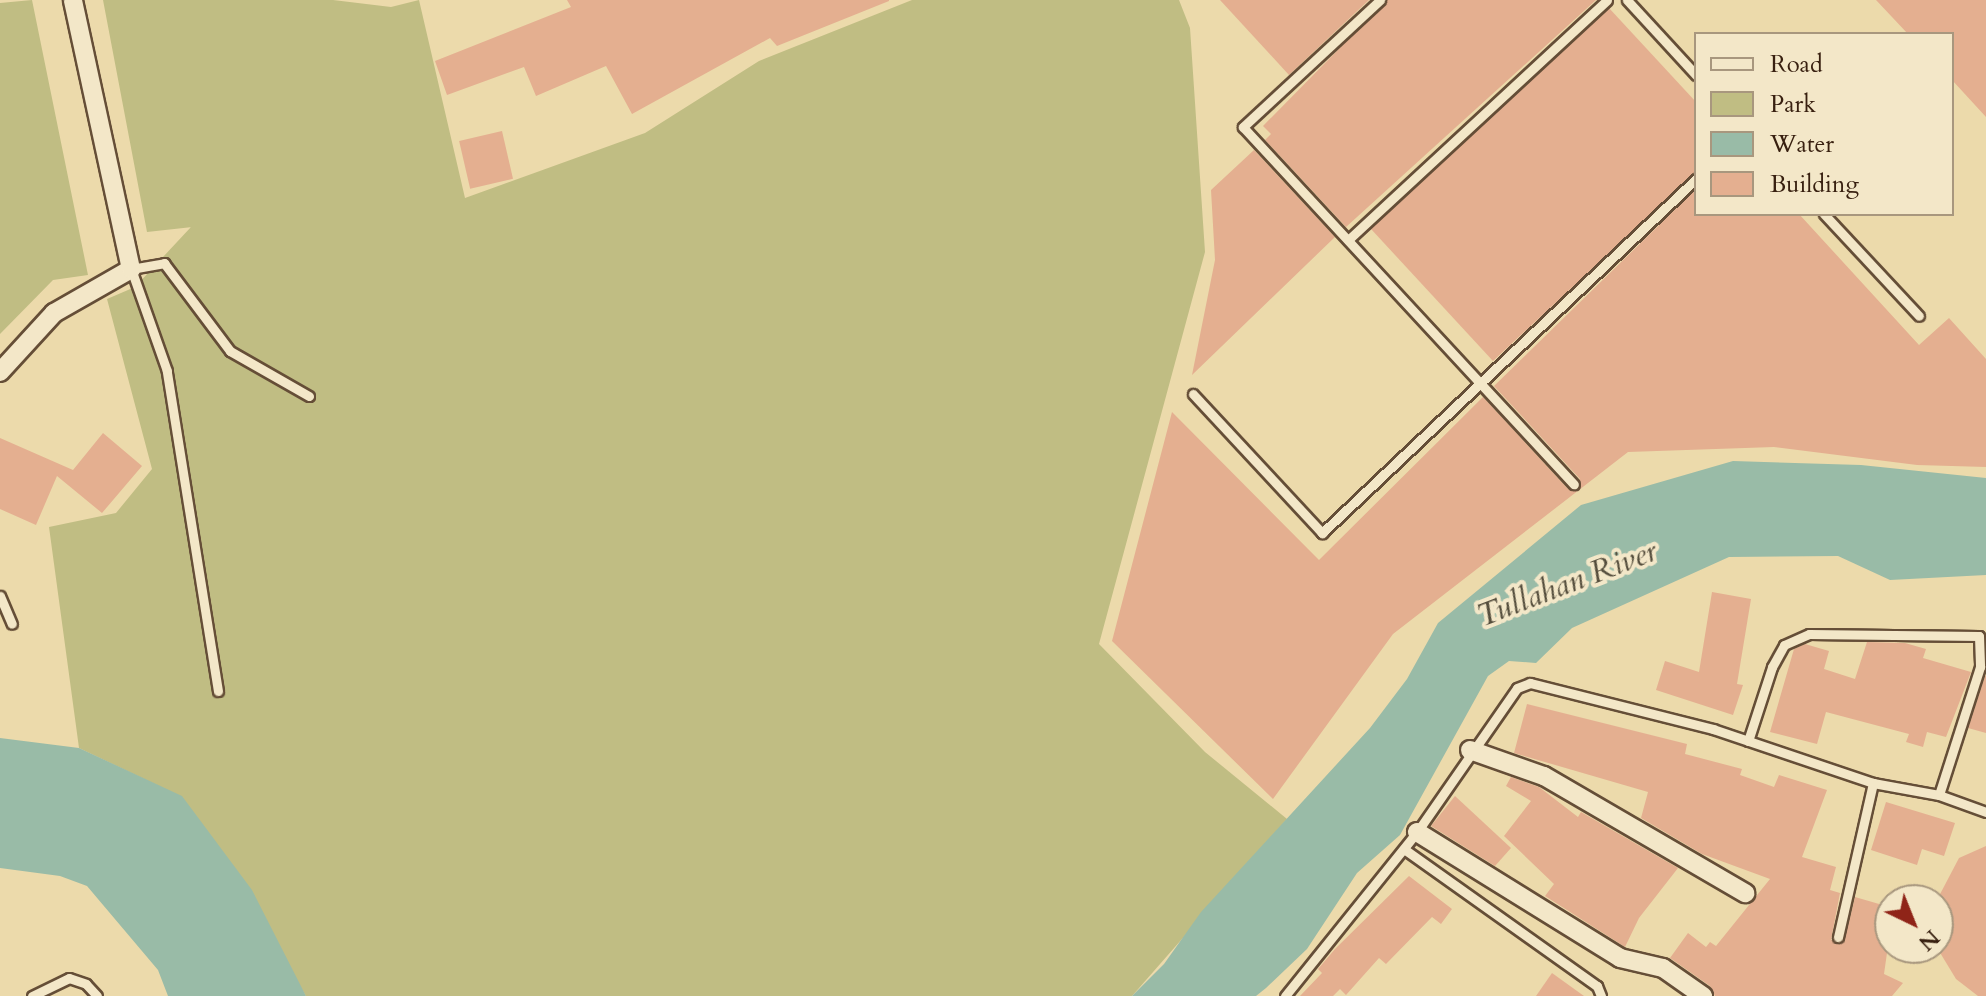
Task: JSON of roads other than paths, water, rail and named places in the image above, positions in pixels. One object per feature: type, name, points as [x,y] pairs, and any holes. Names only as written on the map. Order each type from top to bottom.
[{"type":"street","points":[[0,372],[54,313],[131,269],[73,0]]},
{"type":"street","points":[[1470,750],[1544,776],[1745,893]]},
{"type":"street","points":[[1417,832],[1620,958],[1663,968],[1703,996]]},
{"type":"lane","points":[[1380,0],[1243,127],[1574,484]]},
{"type":"lane","points":[[1348,240],[1607,0]]},
{"type":"lane","points":[[1627,0],[1694,73]]},
{"type":"lane","points":[[1193,394],[1322,533],[1694,181]]},
{"type":"lane","points":[[1826,216],[1919,316]]},
{"type":"lane","points":[[218,691],[167,371],[131,269],[164,263],[230,351],[309,396]]},
{"type":"lane","points":[[0,596],[12,624]]},
{"type":"lane","points":[[1748,741],[1772,667],[1784,645],[1809,634],[1983,636],[1980,667],[1939,795]]},
{"type":"lane","points":[[1285,996],[1417,832],[1470,750],[1517,688],[1530,683],[1748,741],[1873,783],[1939,795],[1986,812]]},
{"type":"lane","points":[[1838,937],[1873,783]]},
{"type":"lane","points":[[1404,849],[1597,986],[1601,996]]},
{"type":"lane","points":[[32,996],[69,978],[86,984],[97,996]]},
{"type":"water","name":"Tullahan River","points":[[1733,461],[1861,465],[1986,478],[1986,575],[1890,580],[1838,556],[1729,557],[1572,628],[1536,663],[1509,661],[1488,676],[1400,835],[1357,873],[1307,949],[1266,988],[1256,996],[1132,996],[1164,964],[1201,912],[1370,728],[1407,679],[1438,623],[1581,505]]},
{"type":"water","points":[[0,738],[79,748],[182,796],[252,890],[306,996],[168,996],[158,970],[87,886],[60,876],[0,868]]}]
